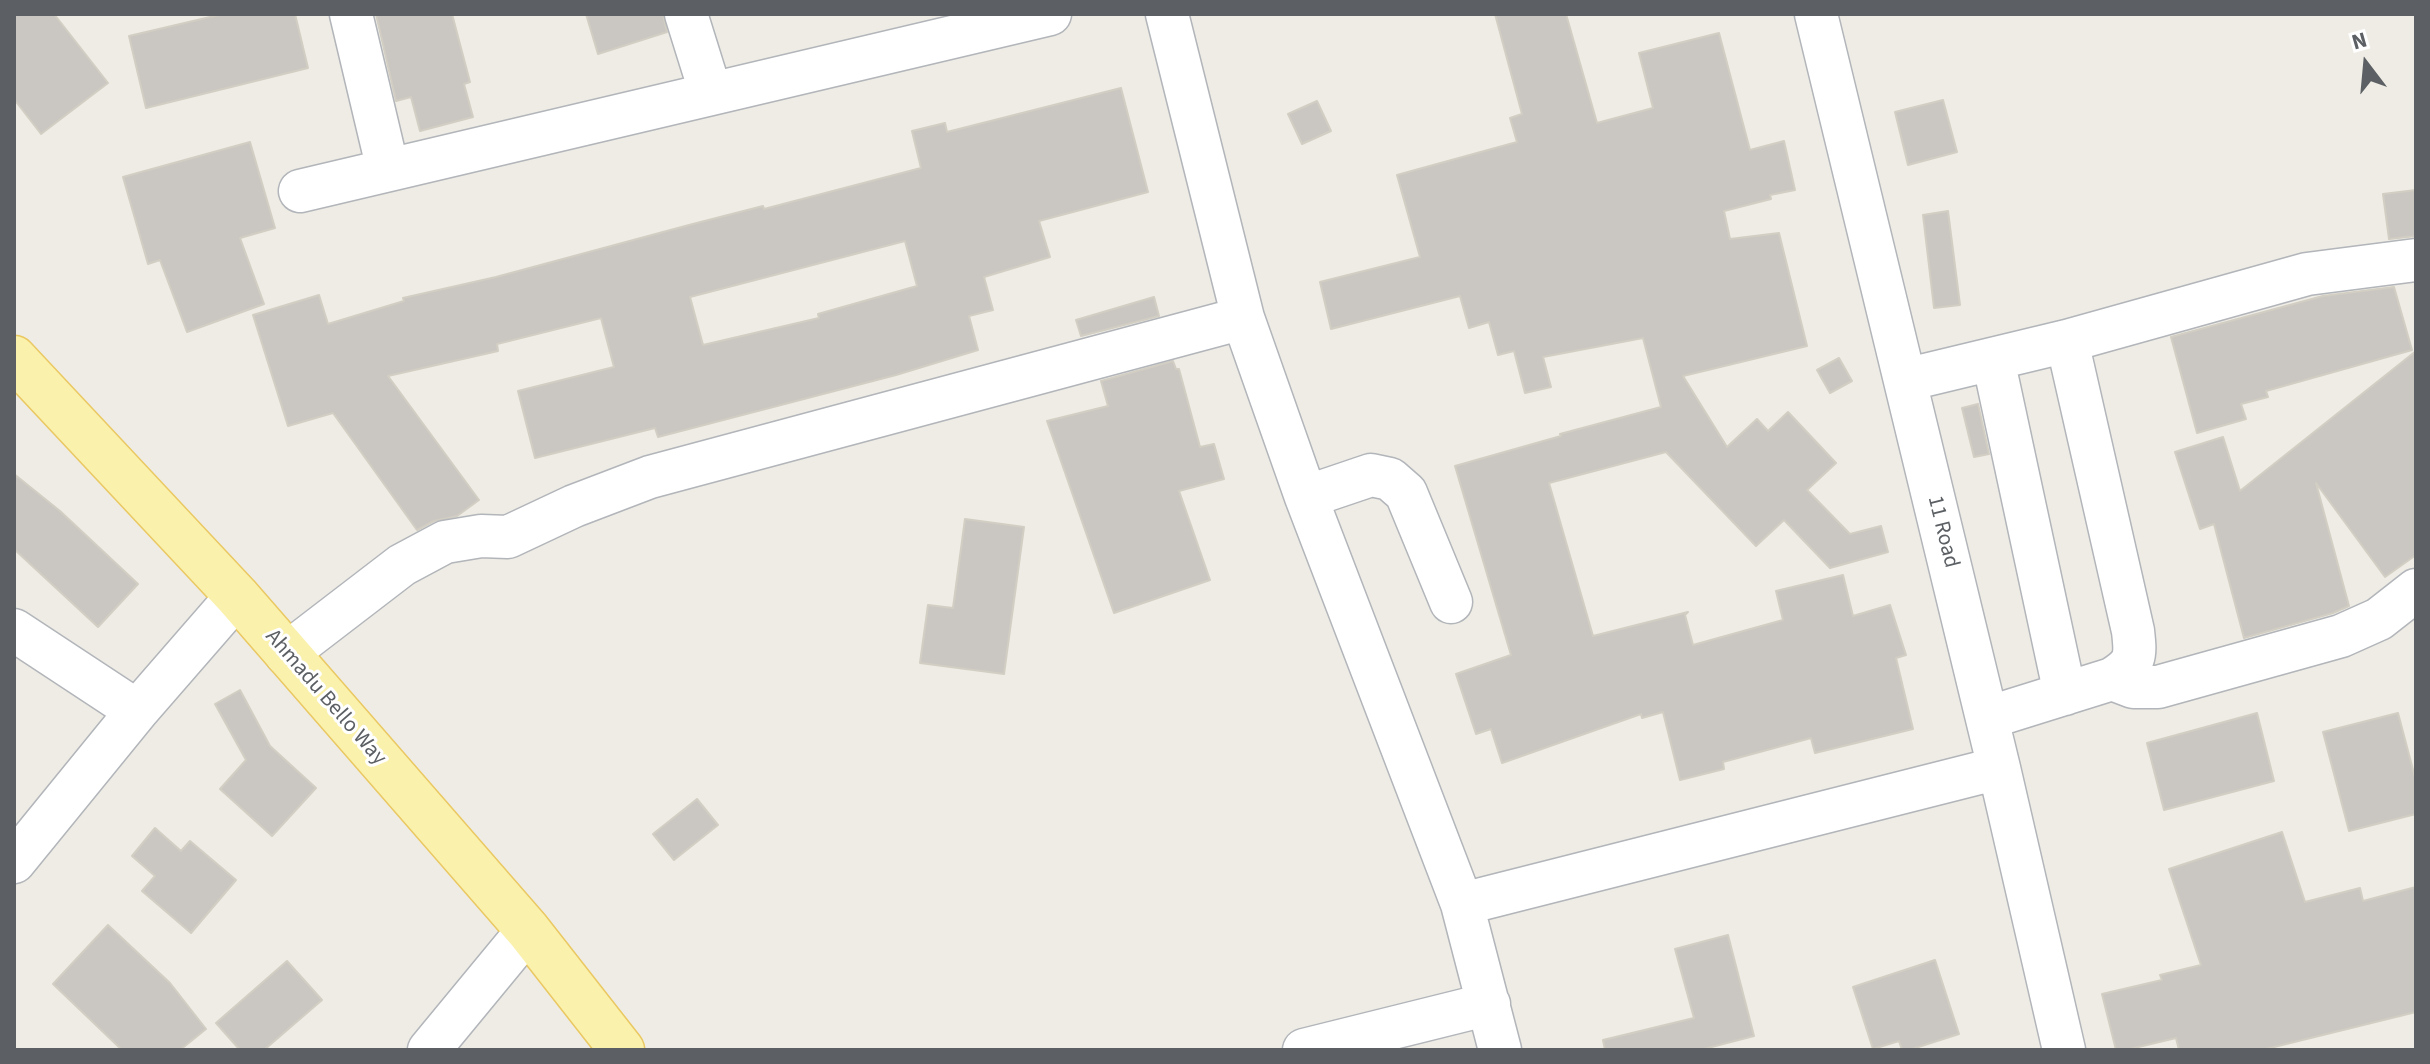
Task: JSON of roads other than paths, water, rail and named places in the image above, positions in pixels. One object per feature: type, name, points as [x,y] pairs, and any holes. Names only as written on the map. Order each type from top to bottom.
[{"type":"main road","name":"Ahmadu Bello Way","points":[[14,358],[237,596],[528,930],[622,1050]]},
{"type":"street","points":[[351,14],[388,170]]},
{"type":"street","points":[[686,14],[711,94]]},
{"type":"street","points":[[300,191],[711,94],[966,24],[1050,14]]},
{"type":"street","points":[[1167,14],[1243,318],[1306,497],[1462,904],[1500,1050]]},
{"type":"street","name":"11 Road","points":[[1816,14],[1999,768],[2064,1050]]},
{"type":"street","points":[[1905,380],[2067,341],[2307,274],[2416,260]]},
{"type":"street","points":[[286,654],[402,565],[445,542],[481,536],[508,537],[574,506],[650,477],[1243,318]]},
{"type":"street","points":[[1987,718],[2112,679],[2128,669],[2135,655],[2133,631],[2067,341]]},
{"type":"street","points":[[1993,359],[2065,694]]},
{"type":"street","points":[[1306,497],[1371,475],[1390,479],[1406,493],[1451,602]]},
{"type":"street","points":[[2112,679],[2133,687],[2158,687],[2341,636],[2379,619],[2416,590]]},
{"type":"street","points":[[14,862],[137,711],[237,596]]},
{"type":"street","points":[[14,630],[137,711]]},
{"type":"street","points":[[1462,904],[1999,768]]},
{"type":"street","points":[[429,1050],[528,930]]},
{"type":"street","points":[[1304,1050],[1489,1004]]}]
